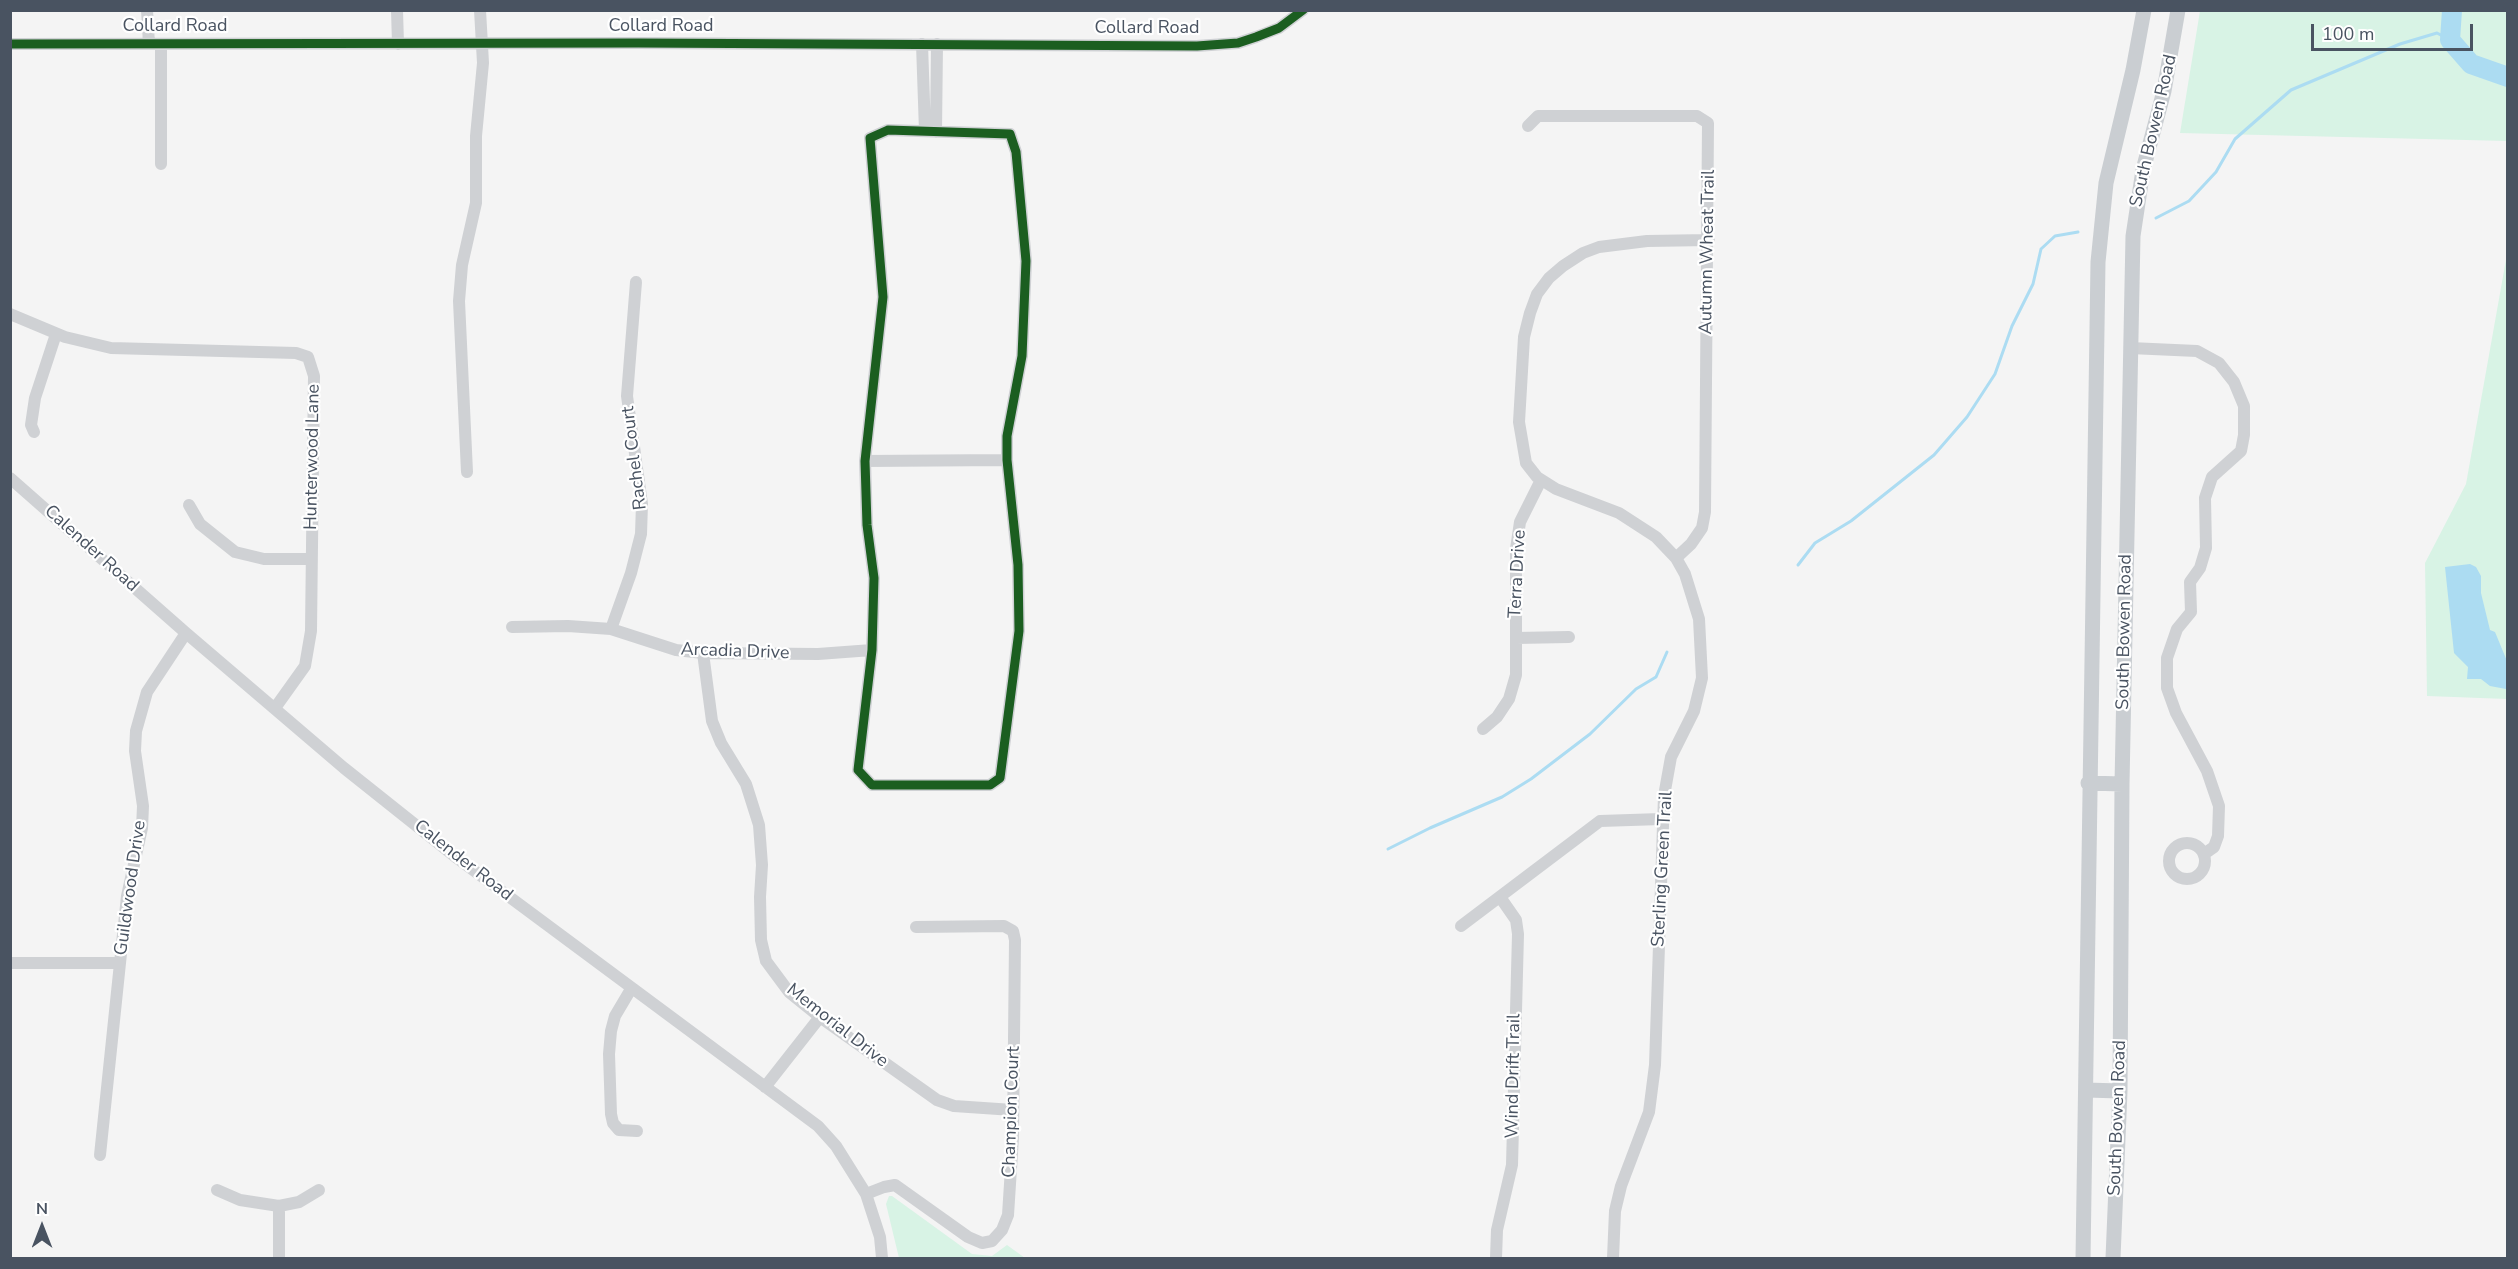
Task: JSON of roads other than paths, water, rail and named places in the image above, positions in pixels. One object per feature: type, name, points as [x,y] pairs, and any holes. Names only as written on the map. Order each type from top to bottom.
[{"type":"main road","name":"South Bowen Road","points":[[2083,1258],[2088,783],[2099,233],[2108,172],[2133,70],[2144,10]]},
{"type":"main road","name":"South Bowen Road","points":[[2113,1258],[2120,1091],[2122,784],[2134,218],[2143,170],[2171,59],[2178,10]]},
{"type":"main road","points":[[2088,783],[2122,784]]},
{"type":"main road","points":[[2086,1090],[2120,1091]]},
{"type":"street","points":[[147,10],[155,44],[161,164]]},
{"type":"street","points":[[397,10],[398,44]]},
{"type":"street","points":[[466,472],[459,301],[462,265],[476,203],[476,136],[483,63],[480,10]]},
{"type":"street","name":"Collard Road","points":[[10,44],[1218,45],[1238,43],[1260,36],[1286,23],[1303,10]]},
{"type":"street","points":[[922,44],[930,132]]},
{"type":"street","points":[[930,132],[937,44]]},
{"type":"street","name":"Autumn Wheat Trail","points":[[1528,126],[1538,116],[1697,116],[1708,123],[1705,512],[1702,528],[1691,544],[1676,558]]},
{"type":"street","points":[[888,130],[930,132],[1010,134],[1016,152],[1026,261],[1022,356],[1006,436],[1006,460],[1018,565],[1019,631],[1000,778],[990,784],[872,785],[858,771],[872,650],[874,578],[867,525],[865,461],[883,297],[870,138],[888,130]]},
{"type":"street","name":"Sterling Green Trail","points":[[1613,1258],[1615,1212],[1649,1112],[1655,1065],[1661,819],[1671,757],[1694,711],[1702,678],[1699,619],[1685,574],[1676,558],[1656,537],[1634,520],[1556,489],[1541,480],[1526,463],[1519,422],[1524,337],[1538,294],[1549,278],[1583,253],[1599,248],[1647,241],[1708,240]]},
{"type":"street","name":"Rachel Court","points":[[611,629],[631,573],[641,534],[642,504],[627,396],[636,282]]},
{"type":"street","name":"Hunterwood Lane","points":[[10,314],[56,334],[111,348],[296,353],[308,357],[314,376],[309,654],[305,666],[275,708]]},
{"type":"street","points":[[34,432],[31,425],[35,398],[56,334]]},
{"type":"street","points":[[2130,348],[2197,351],[2219,363],[2234,381],[2244,406],[2244,435],[2241,451],[2212,477],[2205,498],[2206,548],[2200,568],[2190,582],[2191,612],[2177,629],[2167,658],[2168,688],[2176,713],[2207,771],[2219,806],[2218,836],[2214,847],[2204,854]]},
{"type":"street","points":[[865,461],[1006,460]]},
{"type":"street","name":"Terra Drive","points":[[1482,729],[1497,717],[1509,699],[1516,675],[1516,549],[1520,522],[1541,480]]},
{"type":"street","name":"Calender Road","points":[[13,486],[344,768],[457,858],[824,1132],[847,1161],[866,1194],[880,1237],[882,1258]]},
{"type":"street","points":[[189,505],[200,524],[236,552],[264,559],[311,559]]},
{"type":"street","name":"Arcadia Drive","points":[[512,627],[568,626],[611,629],[676,651],[703,653],[818,654],[872,650]]},
{"type":"street","name":"Guildwood Drive","points":[[100,1155],[127,896],[142,828],[143,806],[135,751],[136,731],[147,692],[186,633]]},
{"type":"street","name":"Terra Drive","points":[[1516,638],[1569,637]]},
{"type":"street","name":"Memorial Drive","points":[[703,653],[706,693],[712,721],[721,743],[746,784],[759,825],[762,865],[761,940],[766,961],[789,992],[820,1017],[937,1100],[954,1106],[1013,1110]]},
{"type":"street","points":[[1461,927],[1600,821],[1661,819]]},
{"type":"street","name":"Wind Drift Trail","points":[[1496,1258],[1497,1230],[1512,1165],[1518,934],[1516,920],[1500,897]]},
{"type":"street","name":"Champion Court","points":[[866,1194],[895,1185],[968,1237],[982,1243],[992,1241],[1002,1230],[1008,1215],[1013,1110],[1015,940],[1013,931],[1004,926],[916,927]]},
{"type":"street","points":[[10,963],[120,963]]},
{"type":"street","points":[[631,989],[615,1016],[611,1031],[610,1114],[619,1130],[637,1131]]},
{"type":"street","points":[[765,1087],[820,1017]]},
{"type":"street","points":[[218,1190],[240,1200],[279,1206],[299,1202],[320,1190]]},
{"type":"street","points":[[279,1206],[279,1258]]},
{"type":"water","points":[[2470,564],[2476,567],[2481,576],[2481,593],[2490,630],[2495,632],[2507,661],[2506,689],[2490,686],[2481,679],[2467,679],[2468,667],[2454,653],[2445,567]]},
{"type":"waterway","points":[[2452,10],[2450,40],[2471,64],[2508,77]]},
{"type":"waterway","points":[[2156,218],[2189,201],[2216,172],[2235,139],[2291,90],[2400,44],[2437,33],[2450,40]]},
{"type":"waterway","points":[[1798,565],[1815,543],[1851,521],[1934,455],[1967,417],[1995,374],[2012,326],[2033,284],[2041,249],[2055,236],[2078,232]]},
{"type":"waterway","points":[[1388,849],[1502,797],[1531,779],[1590,734],[1636,689],[1656,677],[1667,652]]}]
